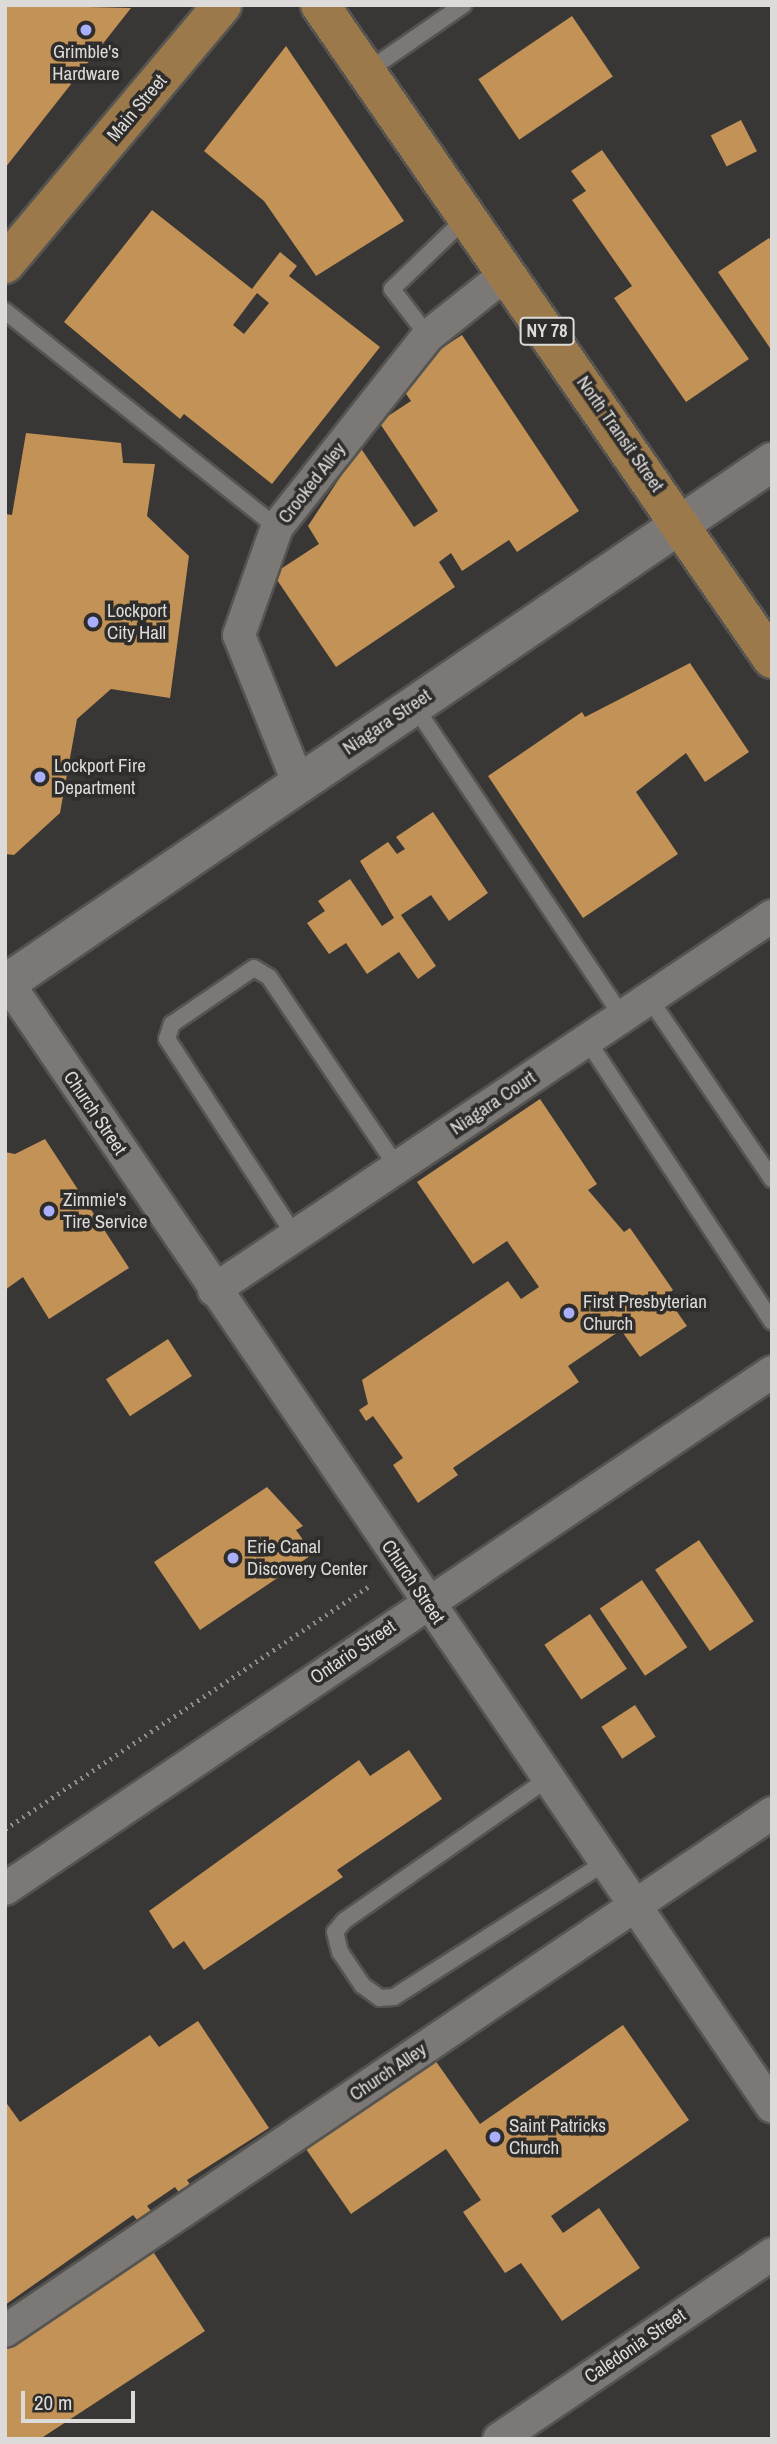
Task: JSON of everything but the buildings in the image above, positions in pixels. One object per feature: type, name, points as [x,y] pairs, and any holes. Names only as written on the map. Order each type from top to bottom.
[{"type":"main road","name":"Main Street","points":[[5,264],[222,5]]},
{"type":"main road","name":"North Transit Street","points":[[320,5],[466,218],[681,521],[772,659]]},
{"type":"main road","name":"Main Street","points":[[5,284],[52,210]]},
{"type":"street","name":"Crooked Alley","points":[[298,782],[239,635],[276,527],[428,336],[506,274]]},
{"type":"street","name":"Niagara Street","points":[[7,987],[60,944],[681,521],[772,462]]},
{"type":"street","name":"Niagara Court","points":[[214,1290],[772,916]]},
{"type":"street","name":"Church Street","points":[[7,987],[632,1907],[772,2107]]},
{"type":"street","name":"Ontario Street","points":[[5,1889],[427,1602],[772,1372]]},
{"type":"street","name":"Church Alley","points":[[5,2331],[772,1813]]},
{"type":"street","name":"Caledonia Street","points":[[499,2439],[772,2254]]},
{"type":"lane","points":[[366,72],[463,5]]},
{"type":"lane","points":[[428,336],[392,289],[466,218]]},
{"type":"lane","points":[[5,311],[276,527]]},
{"type":"lane","points":[[413,704],[622,1016]]},
{"type":"lane","points":[[295,1236],[167,1039],[172,1024],[254,968],[269,977],[397,1167]]},
{"type":"lane","points":[[649,998],[772,1179]]},
{"type":"lane","points":[[587,1040],[772,1322]]},
{"type":"lane","points":[[546,1780],[344,1921],[335,1931],[340,1952],[362,1985],[380,1998],[394,1997],[603,1864]]},
{"type":"path","points":[[5,1829],[372,1584]]},
{"type":"place","name":"Grimble's Hardware","points":[[86,30]]},
{"type":"place","name":"Lockport City Hall","points":[[93,622]]},
{"type":"place","name":"Lockport Fire Department","points":[[40,777]]},
{"type":"place","name":"Zimmie's Tire Service","points":[[49,1211]]},
{"type":"place","name":"First Presbyterian Church","points":[[569,1313]]},
{"type":"place","name":"Erie Canal Discovery Center","points":[[233,1558]]},
{"type":"place","name":"Saint Patricks Church","points":[[495,2137]]}]
